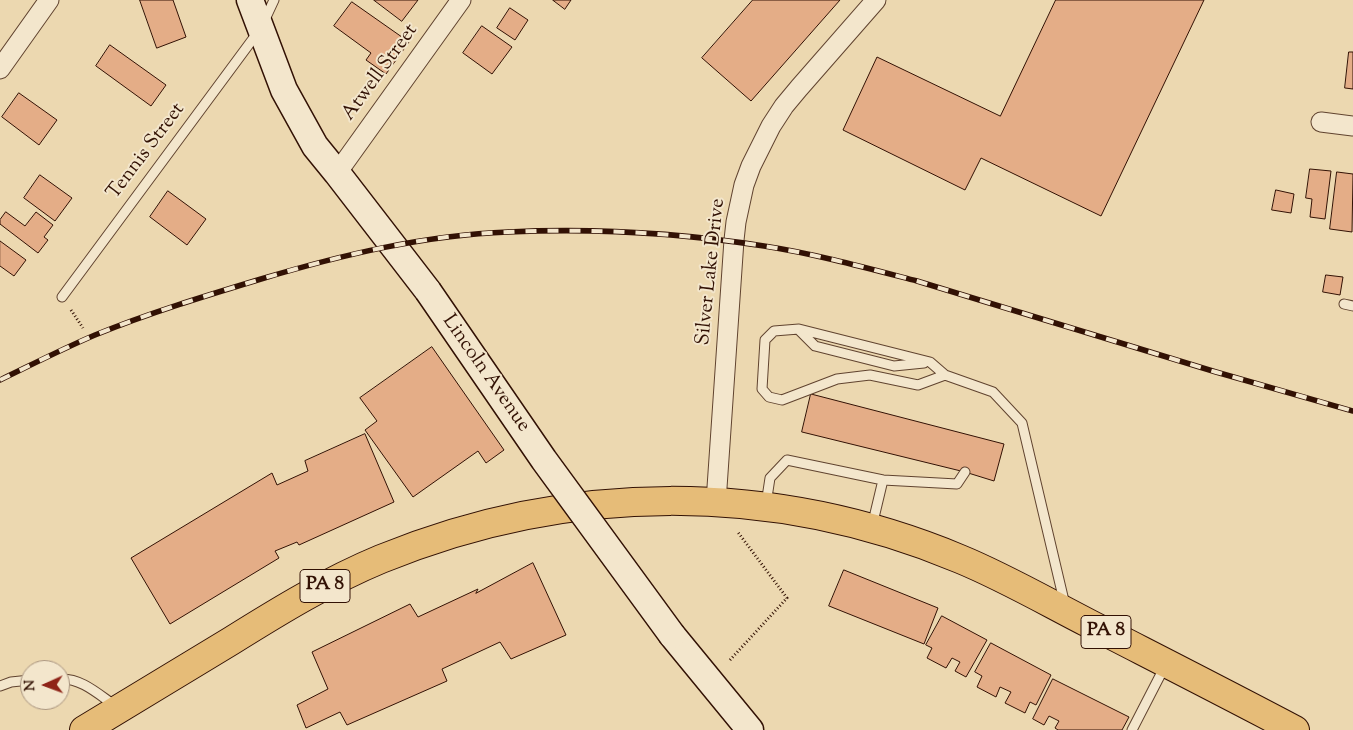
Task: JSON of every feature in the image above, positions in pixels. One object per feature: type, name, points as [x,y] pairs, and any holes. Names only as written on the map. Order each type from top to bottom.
[{"type":"highway","name":"PA 8","points":[[84,730],[292,604],[336,580],[430,541],[478,526],[572,507],[618,502],[667,501],[716,502],[816,515],[872,528],[960,559],[1018,586],[1284,728]]},
{"type":"street","points":[[0,69],[50,0]]},
{"type":"street","name":"Lincoln Avenue","points":[[250,0],[284,90],[315,146],[428,291],[544,460],[672,635],[750,730]]},
{"type":"street","name":"Atwell Street","points":[[337,173],[461,0]]},
{"type":"street","name":"Silver Lake Drive","points":[[716,502],[734,240],[744,185],[761,145],[784,106],[876,0]]},
{"type":"street","points":[[1321,122],[1353,126]]},
{"type":"lane","name":"Tennis Street","points":[[62,297],[261,28],[274,0]]},
{"type":"lane","points":[[946,376],[918,385],[870,375],[837,379],[782,400],[769,397],[762,389],[765,340],[774,331],[799,330],[815,346],[894,366],[930,362],[946,376],[992,392],[1022,423],[1067,612]]},
{"type":"lane","points":[[766,507],[770,478],[787,460],[883,480],[957,484],[964,472]]},
{"type":"lane","points":[[872,528],[883,480]]},
{"type":"lane","points":[[1132,730],[1166,664]]},
{"type":"lane","points":[[70,678],[89,687],[119,709]]},
{"type":"lane","points":[[0,686],[20,681]]},
{"type":"path","points":[[62,297],[83,328]]},
{"type":"path","points":[[716,502],[787,598],[730,660]]},
{"type":"building","points":[[140,0],[173,0],[186,37],[157,48]]},
{"type":"building","points":[[374,0],[418,0],[402,21]]},
{"type":"building","points":[[553,0],[571,0],[565,9]]},
{"type":"building","points":[[753,0],[840,0],[751,101],[702,58]]},
{"type":"building","points":[[1056,0],[1204,0],[1101,216],[981,158],[965,190],[843,130],[877,57],[1000,116]]},
{"type":"building","points":[[352,2],[409,42],[386,74],[366,60],[371,53],[334,26]]},
{"type":"building","points":[[510,8],[528,20],[515,40],[497,28]]},
{"type":"building","points":[[482,26],[512,47],[492,74],[463,53]]},
{"type":"building","points":[[110,45],[166,85],[151,106],[96,66]]},
{"type":"building","points":[[1349,52],[1353,52],[1353,89],[1345,88]]},
{"type":"building","points":[[19,93],[57,120],[39,145],[2,117]]},
{"type":"building","points":[[1310,169],[1331,171],[1325,219],[1310,217],[1312,199],[1306,198]]},
{"type":"building","points":[[1337,172],[1353,174],[1352,232],[1330,229]]},
{"type":"building","points":[[40,175],[72,198],[55,221],[24,198]]},
{"type":"building","points":[[1276,190],[1294,194],[1291,213],[1272,210]]},
{"type":"building","points":[[168,191],[206,219],[187,245],[150,217]]},
{"type":"building","points":[[6,212],[25,226],[36,212],[53,225],[44,237],[48,240],[38,253],[0,224],[0,220]]},
{"type":"building","points":[[0,241],[26,260],[14,276],[0,266]]},
{"type":"building","points":[[1326,275],[1343,277],[1340,295],[1323,292]]},
{"type":"building","points":[[432,347],[504,450],[486,463],[478,451],[413,497],[365,430],[377,421],[360,398]]},
{"type":"building","points":[[811,394],[1004,444],[994,481],[965,472],[802,432]]},
{"type":"building","points":[[365,434],[394,502],[299,545],[297,542],[275,551],[279,558],[170,624],[131,558],[272,473],[277,485],[308,471],[305,461]]},
{"type":"building","points":[[533,563],[566,635],[511,659],[500,642],[442,669],[447,681],[347,725],[340,712],[306,728],[297,705],[328,689],[312,652],[410,604],[418,617],[478,589],[476,593]]},
{"type":"building","points":[[844,570],[938,608],[924,644],[829,606]]},
{"type":"building","points":[[942,616],[987,640],[966,677],[955,671],[960,662],[952,658],[946,668],[927,658],[932,648],[926,645]]},
{"type":"building","points":[[991,643],[1051,675],[1036,705],[1030,702],[1025,713],[1005,703],[1011,692],[1000,687],[996,697],[977,687],[982,676],[975,672]]},
{"type":"building","points":[[1053,679],[1129,717],[1122,730],[1058,730],[1055,728],[1059,721],[1049,716],[1044,725],[1033,719]]},
{"type":"railway","points":[[0,380],[83,340],[136,319],[261,279],[352,254],[414,242],[477,234],[540,231],[604,231],[732,242],[783,249],[841,262],[917,281],[1216,372],[1353,411]]}]
